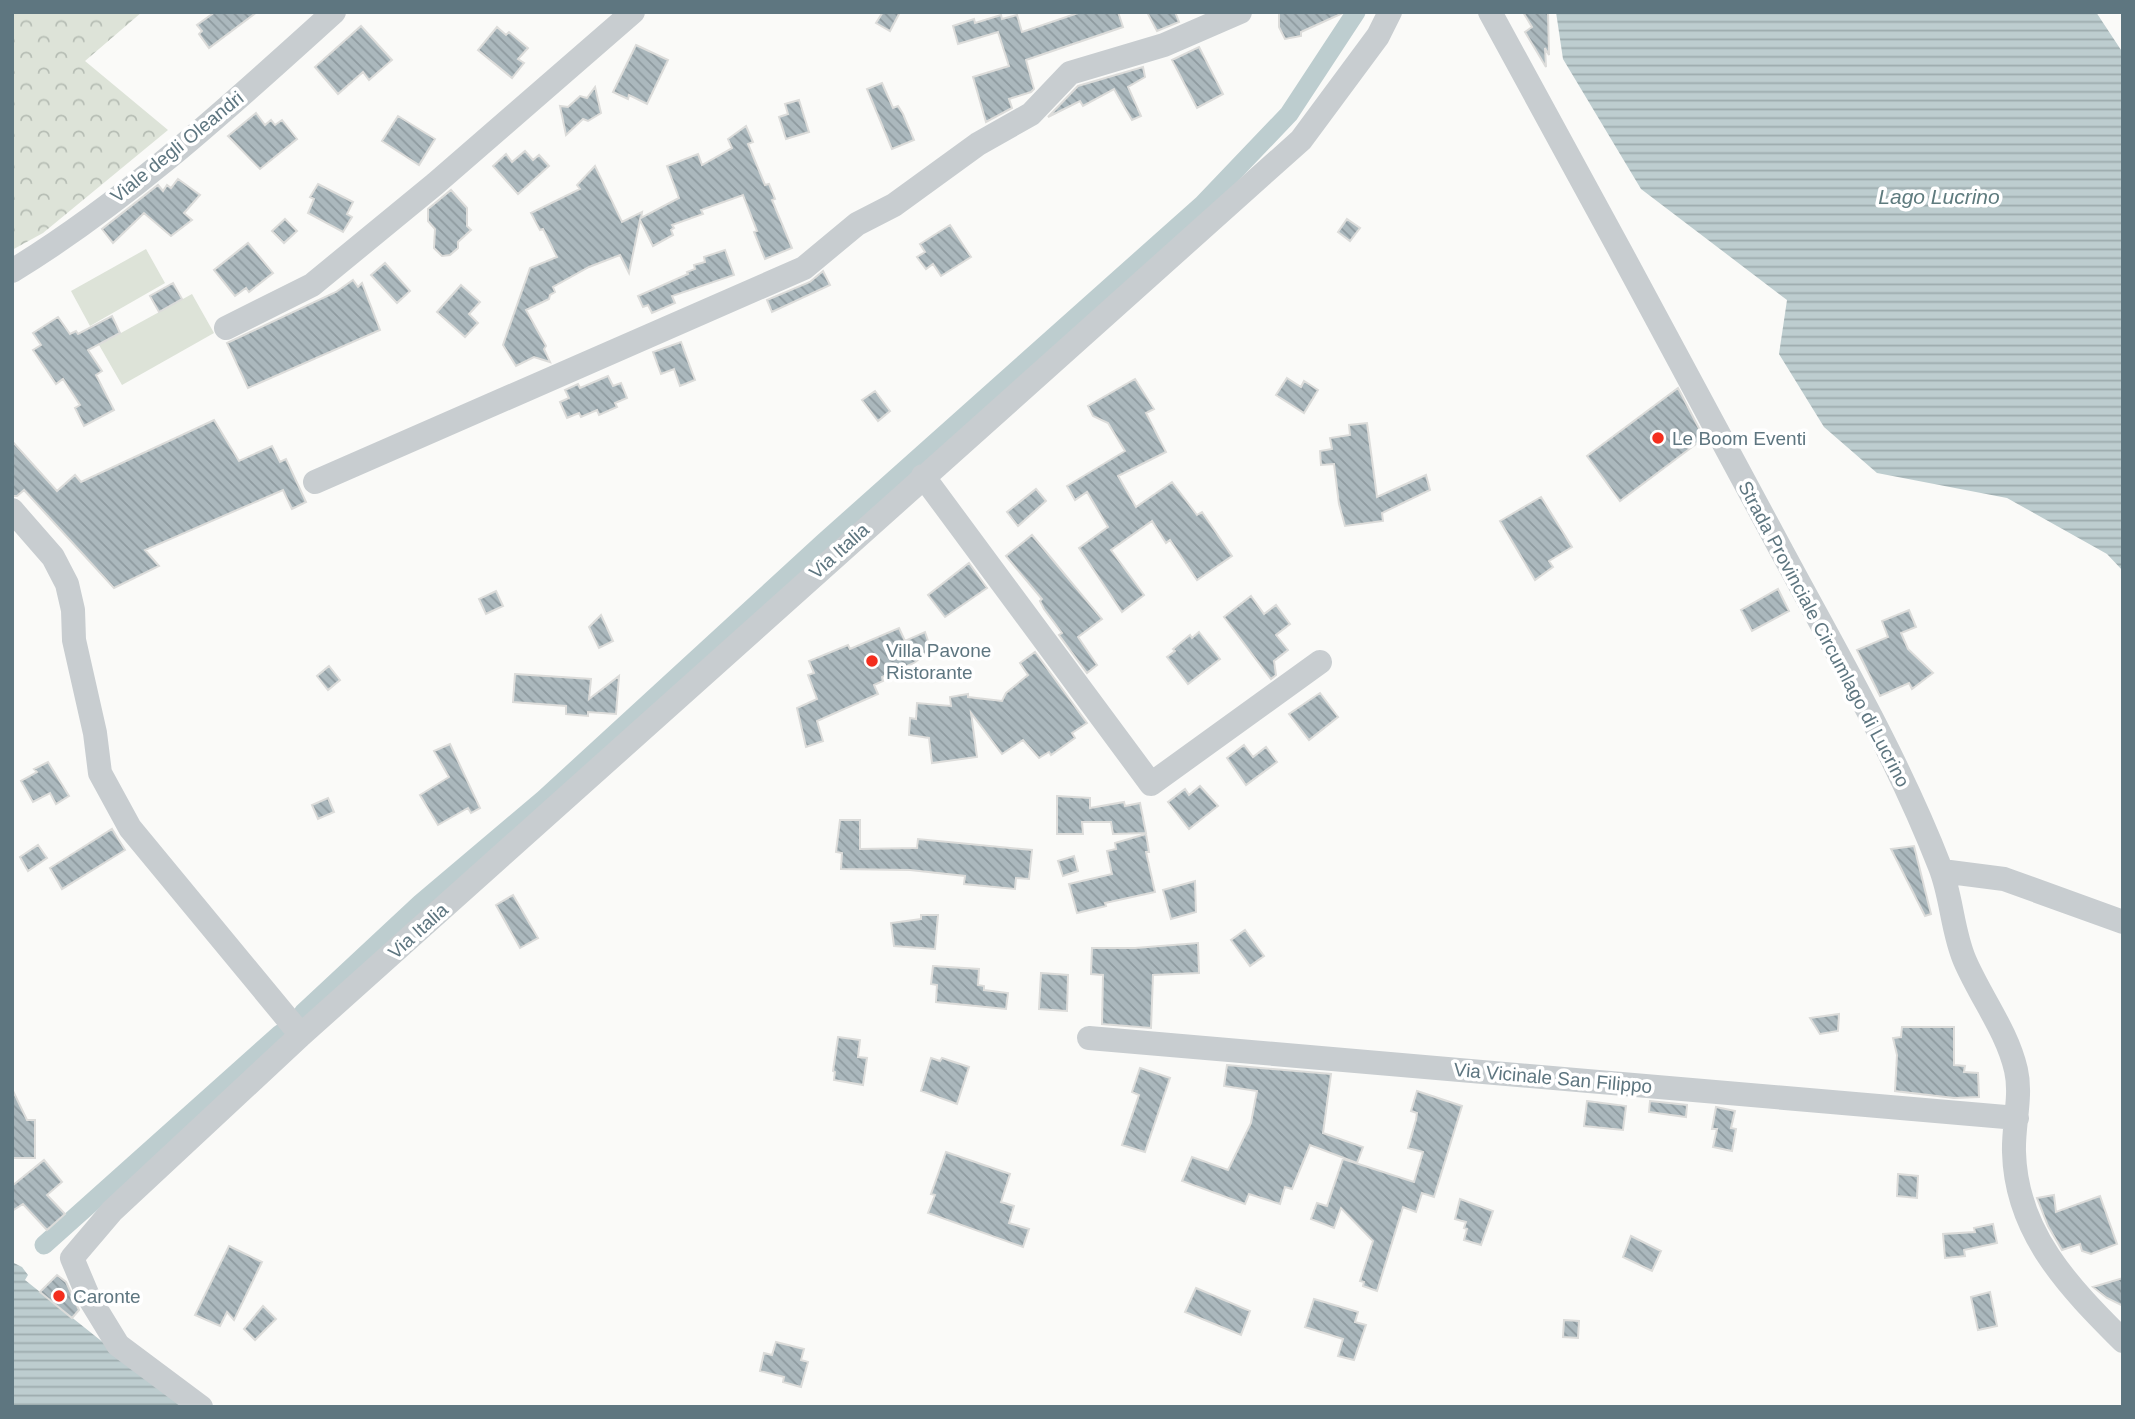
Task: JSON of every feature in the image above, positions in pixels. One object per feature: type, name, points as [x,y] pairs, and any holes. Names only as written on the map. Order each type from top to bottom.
[{"type":"street","name":"Viale degli Oleandri","points":[[12,271],[48,249],[190,141],[334,12]]},
{"type":"street","points":[[226,328],[312,285],[435,184],[633,12]]},
{"type":"street","points":[[315,482],[804,268],[857,225],[894,205],[978,144],[1031,114],[1070,73],[1164,45],[1240,12]]},
{"type":"street","name":"Via Italia","points":[[201,1407],[118,1345],[88,1296],[72,1258],[112,1211],[301,1035],[1301,140],[1378,36],[1390,12]]},
{"type":"street","name":"Strada Provinciale Circumlago di Lucrino","points":[[1490,12],[1619,246],[1886,748],[1942,871],[1964,959],[2006,1040],[2017,1073],[2017,1118],[2013,1149],[2022,1204],[2034,1233],[2053,1266],[2077,1295],[2123,1340]]},
{"type":"street","points":[[923,476],[1152,784],[1320,662]]},
{"type":"street","points":[[12,510],[53,557],[66,584],[73,610],[74,640],[100,773],[114,802],[130,828],[301,1035]]},
{"type":"street","points":[[1942,871],[2004,879],[2123,922]]},
{"type":"street","name":"Via Vicinale San Filippo","points":[[1089,1038],[2017,1118]]},
{"type":"green space","points":[[12,12],[142,12],[85,61],[168,130],[43,233],[12,250]]},
{"type":"green space","points":[[146,249],[165,283],[90,326],[71,291]]},
{"type":"green space","points":[[192,294],[214,333],[122,385],[99,345]]},
{"type":"water","name":"Lago Lucrino","points":[[1556,12],[2096,12],[2123,53],[2123,571],[2107,554],[2007,498],[1877,473],[1824,427],[1779,354],[1787,300],[1641,189],[1563,59]]},
{"type":"water","points":[[12,1262],[22,1267],[28,1275],[25,1280],[184,1407],[12,1407]]},
{"type":"building","points":[[215,12],[257,12],[209,48],[199,34],[202,31],[197,25]]},
{"type":"building","points":[[883,12],[900,12],[890,31],[876,23]]},
{"type":"building","points":[[1081,12],[1118,12],[1123,27],[1026,60],[1034,89],[1009,99],[1012,108],[986,122],[973,77],[1009,66],[998,32],[958,44],[953,26],[974,19],[975,23],[1001,15],[1002,19],[1017,15],[1022,32]]},
{"type":"building","points":[[1147,12],[1175,12],[1179,22],[1157,31]]},
{"type":"building","points":[[1279,12],[1345,12],[1301,32],[1301,36],[1285,39],[1279,27]]},
{"type":"building","points":[[1523,12],[1548,12],[1549,55],[1545,48],[1546,67],[1525,32],[1532,27]]},
{"type":"building","points":[[361,26],[392,60],[369,80],[363,72],[338,94],[315,67]]},
{"type":"building","points":[[497,27],[506,35],[509,32],[528,48],[518,59],[524,63],[512,78],[478,50]]},
{"type":"building","points":[[636,45],[668,60],[647,104],[629,95],[628,99],[613,92]]},
{"type":"building","points":[[1199,47],[1223,94],[1197,108],[1172,60]]},
{"type":"building","points":[[1143,67],[1145,77],[1128,87],[1141,116],[1132,120],[1114,89],[1083,106],[1080,101],[1048,117],[1078,86]]},
{"type":"building","points":[[882,83],[893,108],[898,106],[903,114],[914,140],[892,149],[867,89]]},
{"type":"building","points":[[595,87],[601,113],[588,121],[583,119],[566,135],[560,106],[568,107],[580,96],[587,98]]},
{"type":"building","points":[[799,100],[809,132],[786,139],[779,117],[788,114],[785,104]]},
{"type":"building","points":[[256,113],[265,125],[271,120],[275,125],[282,120],[297,139],[260,169],[228,136]]},
{"type":"building","points":[[398,116],[435,139],[419,165],[382,141]]},
{"type":"building","points":[[746,126],[753,142],[748,144],[765,185],[769,184],[775,199],[772,200],[792,248],[765,259],[743,195],[701,210],[703,214],[672,225],[673,235],[653,246],[640,220],[629,273],[620,255],[589,267],[553,287],[555,292],[549,299],[526,310],[546,346],[544,349],[550,362],[534,357],[516,366],[503,345],[530,268],[557,257],[543,229],[540,230],[531,213],[580,189],[577,185],[595,166],[622,222],[642,212],[641,218],[679,198],[667,166],[698,154],[702,165],[732,148],[728,139]]},
{"type":"building","points":[[525,151],[533,160],[539,155],[549,166],[518,194],[493,166],[506,154],[512,162]]},
{"type":"building","points":[[178,179],[200,195],[184,213],[192,220],[171,236],[144,213],[113,243],[102,229],[158,185],[163,191],[167,185],[171,188]]},
{"type":"building","points":[[318,184],[353,202],[347,214],[352,217],[343,232],[308,213],[314,199],[310,197]]},
{"type":"building","points":[[451,190],[467,208],[467,226],[471,230],[458,242],[458,248],[450,255],[442,256],[434,248],[435,229],[428,221],[428,209]]},
{"type":"building","points":[[285,219],[297,231],[284,243],[272,231]]},
{"type":"building","points":[[1347,219],[1360,228],[1350,241],[1338,232]]},
{"type":"building","points":[[950,225],[971,257],[941,276],[933,264],[926,269],[917,257],[925,252],[920,244]]},
{"type":"building","points":[[248,243],[273,273],[249,292],[246,288],[235,296],[214,270]]},
{"type":"building","points":[[725,250],[734,275],[672,296],[675,303],[652,313],[648,305],[643,307],[638,296],[688,274],[687,272],[695,269],[694,265],[705,262],[704,257]]},
{"type":"building","points":[[385,263],[410,291],[397,303],[371,275]]},
{"type":"building","points":[[823,271],[830,285],[772,312],[767,300],[810,282]]},
{"type":"building","points":[[353,280],[358,287],[362,283],[380,330],[248,388],[227,343],[336,292]]},
{"type":"building","points":[[173,283],[182,299],[159,312],[150,296]]},
{"type":"building","points":[[461,285],[480,302],[469,314],[478,323],[465,337],[437,312]]},
{"type":"building","points":[[112,316],[120,333],[88,350],[102,371],[96,375],[114,410],[84,426],[75,408],[80,405],[63,379],[56,384],[33,350],[41,345],[33,333],[58,317],[70,334],[76,331],[78,334]]},
{"type":"building","points":[[681,342],[695,380],[680,386],[674,369],[661,374],[653,352]]},
{"type":"building","points":[[608,376],[613,386],[621,383],[627,398],[615,403],[617,407],[599,415],[597,410],[581,417],[579,413],[567,418],[560,402],[569,398],[565,390],[578,384],[580,388]]},
{"type":"building","points":[[1287,378],[1301,387],[1304,381],[1318,390],[1304,413],[1276,395]]},
{"type":"building","points":[[1135,379],[1154,409],[1146,413],[1166,452],[1118,476],[1136,507],[1172,482],[1197,515],[1202,512],[1232,556],[1197,580],[1170,540],[1166,543],[1152,521],[1111,550],[1144,595],[1122,612],[1079,548],[1108,527],[1087,492],[1075,500],[1067,486],[1125,451],[1108,423],[1093,416],[1088,406]]},
{"type":"building","points":[[1678,388],[1704,438],[1620,501],[1587,456]]},
{"type":"building","points":[[875,391],[890,411],[878,421],[862,400]]},
{"type":"building","points":[[214,420],[239,461],[272,446],[280,462],[286,459],[306,502],[292,509],[283,490],[145,550],[159,566],[114,588],[24,490],[17,496],[12,496],[12,441],[57,491],[75,475],[81,482]]},
{"type":"building","points":[[1367,423],[1377,497],[1426,475],[1430,490],[1382,513],[1383,521],[1345,526],[1334,464],[1321,465],[1320,451],[1332,449],[1330,438],[1350,435],[1349,425]]},
{"type":"building","points":[[1036,489],[1046,501],[1018,526],[1007,512]]},
{"type":"building","points":[[1541,497],[1572,547],[1549,561],[1553,567],[1535,580],[1500,521]]},
{"type":"building","points":[[1032,535],[1102,619],[1078,637],[1097,665],[1087,673],[1059,635],[1062,633],[1044,609],[1040,601],[1042,599],[1006,556]]},
{"type":"building","points":[[969,563],[987,588],[945,617],[928,595]]},
{"type":"building","points":[[1778,589],[1789,611],[1752,631],[1741,610]]},
{"type":"building","points":[[496,591],[503,606],[486,614],[479,599]]},
{"type":"building","points":[[1251,596],[1264,614],[1276,605],[1290,624],[1276,635],[1288,650],[1274,661],[1276,675],[1271,679],[1224,617]]},
{"type":"building","points":[[1909,610],[1916,627],[1901,633],[1908,649],[1933,673],[1912,689],[1909,683],[1880,696],[1857,650],[1888,637],[1882,621]]},
{"type":"building","points":[[601,615],[613,641],[599,648],[589,627]]},
{"type":"building","points":[[899,628],[905,641],[925,632],[931,650],[914,663],[882,677],[883,681],[874,685],[878,694],[817,721],[823,741],[806,747],[797,708],[817,699],[808,675],[814,673],[809,661],[848,645],[850,649]]},
{"type":"building","points":[[1199,632],[1220,659],[1188,684],[1167,657],[1190,635],[1192,638]]},
{"type":"building","points":[[1035,652],[1087,723],[1072,733],[1075,738],[1051,755],[1049,752],[1039,758],[1023,740],[1002,754],[971,713],[977,757],[932,763],[929,738],[909,735],[910,718],[916,719],[917,703],[951,706],[950,697],[968,694],[968,697],[1002,701],[1006,693],[1028,675],[1020,663]]},
{"type":"building","points":[[329,666],[340,680],[328,690],[317,676]]},
{"type":"building","points":[[515,674],[591,679],[589,699],[619,676],[616,714],[566,714],[566,706],[513,702]]},
{"type":"building","points":[[1320,693],[1338,717],[1309,740],[1289,714]]},
{"type":"building","points":[[450,744],[480,808],[471,813],[468,808],[438,825],[420,795],[449,777],[434,751]]},
{"type":"building","points":[[1244,745],[1253,757],[1266,747],[1277,762],[1246,785],[1227,758]]},
{"type":"building","points":[[48,762],[69,796],[56,804],[50,793],[33,802],[21,781],[37,772],[34,769]]},
{"type":"building","points":[[1200,786],[1218,806],[1189,829],[1168,802],[1185,789],[1189,795]]},
{"type":"building","points":[[1057,796],[1090,798],[1090,808],[1124,802],[1125,806],[1140,803],[1146,833],[1113,834],[1111,822],[1082,822],[1083,834],[1057,834]]},
{"type":"building","points":[[328,798],[334,812],[318,819],[312,805]]},
{"type":"building","points":[[840,820],[860,820],[860,849],[917,848],[918,839],[1032,850],[1029,879],[1016,878],[1015,889],[964,884],[965,876],[910,870],[841,869],[842,853],[836,852]]},
{"type":"building","points":[[112,829],[125,850],[62,889],[50,868]]},
{"type":"building","points":[[1146,834],[1149,852],[1146,852],[1155,892],[1105,903],[1106,906],[1077,913],[1069,884],[1112,874],[1107,851],[1116,849],[1115,843]]},
{"type":"building","points":[[38,845],[47,858],[28,871],[20,857]]},
{"type":"building","points":[[1914,846],[1931,914],[1925,916],[1891,849]]},
{"type":"building","points":[[1074,856],[1078,871],[1063,876],[1058,861]]},
{"type":"building","points":[[1195,881],[1196,912],[1171,919],[1163,890]]},
{"type":"building","points":[[513,895],[538,938],[520,948],[496,905]]},
{"type":"building","points":[[921,915],[938,915],[935,949],[894,946],[891,923],[921,919]]},
{"type":"building","points":[[1245,930],[1264,956],[1250,966],[1231,940]]},
{"type":"building","points":[[1198,943],[1199,973],[1153,975],[1151,1028],[1102,1024],[1103,975],[1091,974],[1092,948]]},
{"type":"building","points":[[933,966],[979,969],[978,985],[984,986],[984,990],[1008,993],[1006,1009],[936,1002],[937,985],[931,984]]},
{"type":"building","points":[[1041,973],[1068,975],[1067,1011],[1039,1009]]},
{"type":"building","points":[[1839,1014],[1838,1031],[1820,1034],[1810,1018]]},
{"type":"building","points":[[1902,1027],[1954,1027],[1954,1065],[1965,1066],[1964,1072],[1978,1073],[1979,1097],[1954,1098],[1895,1091],[1897,1055],[1893,1038],[1901,1037]]},
{"type":"building","points":[[838,1037],[860,1040],[858,1057],[867,1058],[863,1085],[834,1080]]},
{"type":"building","points":[[931,1058],[940,1061],[942,1058],[969,1067],[957,1104],[921,1091]]},
{"type":"building","points":[[1227,1065],[1331,1074],[1323,1133],[1363,1147],[1357,1163],[1310,1145],[1292,1189],[1285,1187],[1280,1204],[1249,1194],[1245,1204],[1182,1181],[1192,1157],[1228,1170],[1251,1123],[1257,1091],[1224,1086]]},
{"type":"building","points":[[1140,1068],[1170,1078],[1145,1152],[1122,1145],[1139,1095],[1132,1092]]},
{"type":"building","points":[[12,1089],[27,1120],[35,1120],[35,1158],[12,1158]]},
{"type":"building","points":[[1417,1091],[1462,1106],[1434,1197],[1422,1193],[1416,1212],[1403,1207],[1377,1291],[1363,1286],[1364,1282],[1360,1281],[1373,1241],[1341,1208],[1334,1228],[1311,1219],[1317,1203],[1327,1206],[1343,1159],[1414,1182],[1423,1152],[1408,1148],[1416,1120],[1417,1113],[1411,1111]]},
{"type":"building","points":[[1587,1101],[1626,1106],[1623,1130],[1584,1126]]},
{"type":"building","points":[[1650,1101],[1687,1105],[1686,1117],[1649,1112]]},
{"type":"building","points":[[1716,1107],[1735,1111],[1731,1128],[1736,1129],[1732,1151],[1713,1147],[1717,1129],[1712,1129]]},
{"type":"building","points":[[946,1152],[1010,1174],[1001,1202],[1014,1206],[1009,1223],[1029,1229],[1023,1247],[928,1213],[935,1195],[931,1194]]},
{"type":"building","points":[[44,1160],[62,1182],[47,1195],[65,1214],[47,1230],[23,1204],[12,1211],[12,1186]]},
{"type":"building","points":[[1898,1174],[1918,1176],[1917,1198],[1897,1196]]},
{"type":"building","points":[[2054,1195],[2056,1212],[2100,1196],[2117,1244],[2091,1254],[2082,1251],[2080,1244],[2062,1250],[2048,1226],[2037,1198]]},
{"type":"building","points":[[1460,1199],[1493,1211],[1481,1245],[1464,1240],[1466,1222],[1455,1219]]},
{"type":"building","points":[[1993,1224],[1997,1243],[1964,1250],[1965,1256],[1945,1258],[1943,1234],[1975,1232],[1974,1228]]},
{"type":"building","points":[[1631,1236],[1661,1251],[1652,1271],[1623,1257]]},
{"type":"building","points":[[229,1246],[262,1262],[234,1320],[227,1312],[220,1326],[195,1315]]},
{"type":"building","name":"Caronte","points":[[57,1275],[66,1282],[79,1310],[72,1318],[40,1292]]},
{"type":"building","points":[[2123,1278],[2123,1306],[2093,1287]]},
{"type":"building","points":[[1196,1288],[1250,1311],[1241,1335],[1185,1312]]},
{"type":"building","points":[[1990,1292],[1997,1326],[1978,1330],[1971,1297]]},
{"type":"building","points":[[1314,1299],[1358,1312],[1355,1322],[1366,1325],[1354,1360],[1338,1356],[1343,1339],[1305,1327]]},
{"type":"building","points":[[263,1306],[276,1319],[255,1340],[244,1329]]},
{"type":"building","points":[[1564,1320],[1579,1321],[1578,1338],[1563,1337]]},
{"type":"building","points":[[776,1342],[804,1349],[801,1360],[808,1362],[801,1387],[783,1382],[784,1377],[760,1371],[764,1353],[772,1355]]},
{"type":"waterway","points":[[303,1013],[421,903],[544,799],[824,542],[1203,204],[1289,114],[1356,12]]},
{"type":"waterway","points":[[44,1245],[280,1034]]},
{"type":"place","name":"Le Boom Eventi","points":[[1658,438]]},
{"type":"place","name":"Villa Pavone Ristorante","points":[[872,661]]},
{"type":"place","name":"Caronte","points":[[59,1296]]}]
